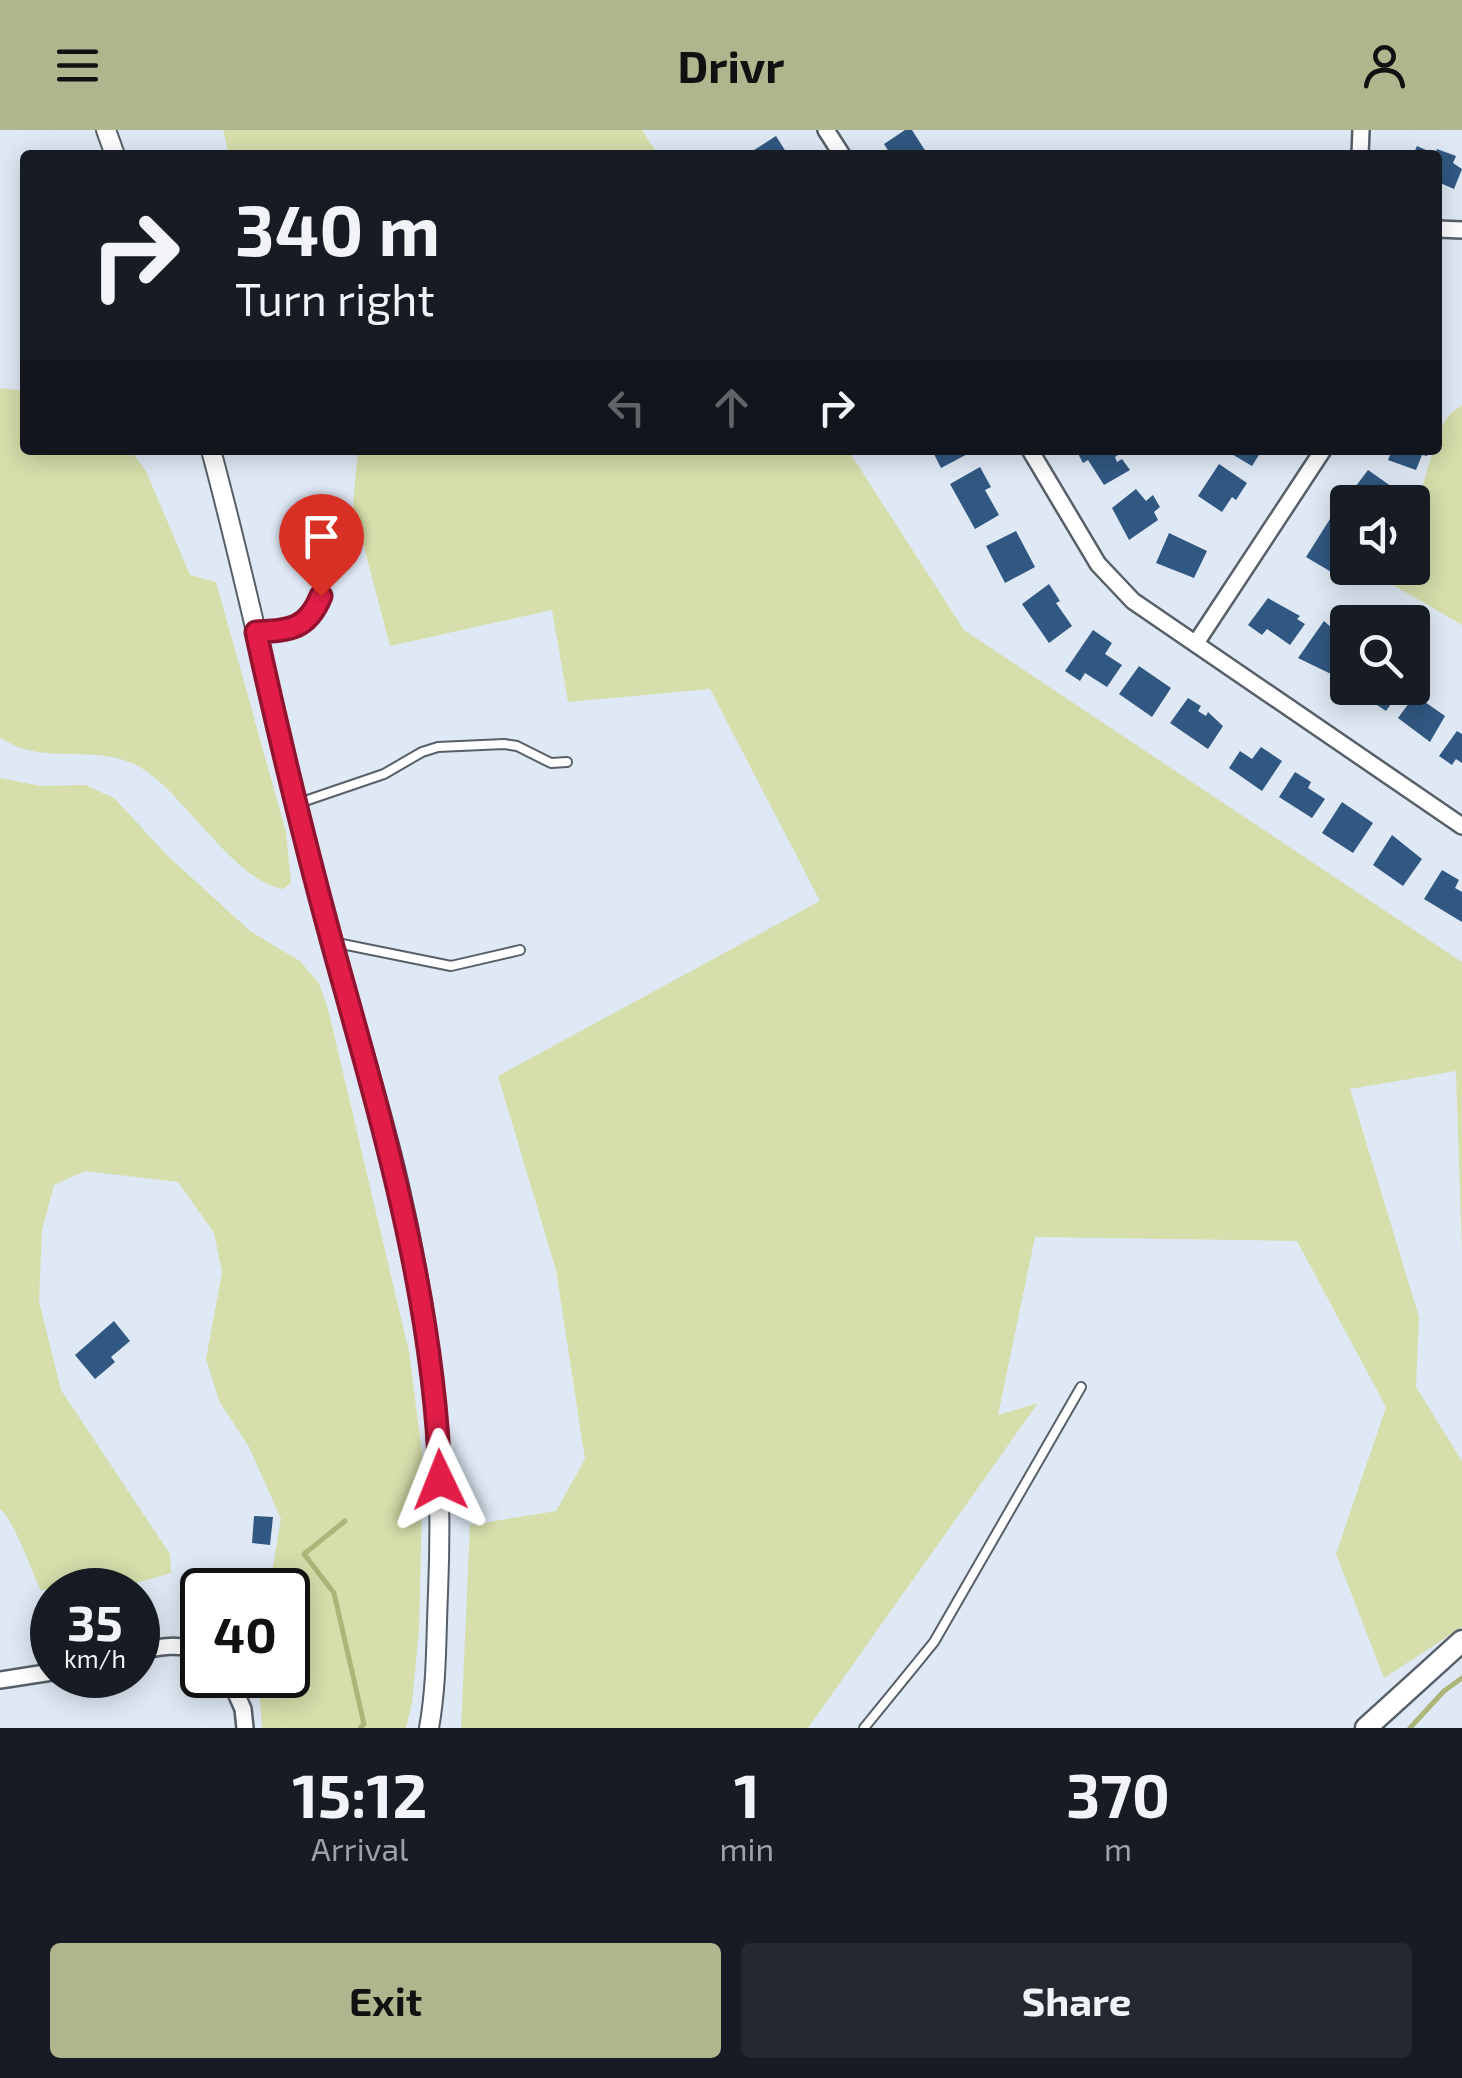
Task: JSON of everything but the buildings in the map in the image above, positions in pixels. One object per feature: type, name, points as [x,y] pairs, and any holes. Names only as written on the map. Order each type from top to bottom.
[{"type":"main road","points":[[1366,1728],[1462,1641]]},
{"type":"street","points":[[212,455],[296,804],[398,1179],[416,1263],[436,1400],[441,1511],[435,1675],[429,1728]]},
{"type":"street","points":[[1033,455],[1098,564],[1133,601],[1462,826]]},
{"type":"street","points":[[1196,644],[1320,455]]},
{"type":"street","points":[[0,1680],[30,1675]]},
{"type":"street","points":[[238,1698],[246,1728]]},
{"type":"lane","points":[[256,632],[285,630],[305,622],[314,613],[325,580],[325,552]]},
{"type":"lane","points":[[296,804],[384,774],[422,752],[438,748],[504,744],[517,746],[551,763],[567,762]]},
{"type":"lane","points":[[332,942],[451,966],[520,950]]},
{"type":"lane","points":[[864,1728],[934,1642],[1082,1387]]},
{"type":"green space","points":[[223,130],[642,130],[655,150],[228,150]]},
{"type":"green space","points":[[0,388],[20,390],[20,455],[134,455],[146,471],[190,575],[216,582],[286,832],[291,883],[283,889],[247,871],[160,782],[129,762],[99,755],[36,752],[0,738]]},
{"type":"green space","points":[[1462,405],[1462,625],[1393,585],[1430,585],[1430,485],[1423,485],[1432,455],[1442,455],[1444,424]]},
{"type":"green space","points":[[358,455],[851,455],[964,630],[1462,962],[1462,1254],[1456,1071],[1350,1089],[1419,1317],[1416,1387],[1462,1461],[1462,1627],[1384,1678],[1336,1554],[1386,1407],[1297,1241],[1035,1237],[998,1415],[1038,1403],[808,1728],[461,1728],[470,1525],[556,1511],[585,1459],[556,1270],[498,1076],[820,901],[710,689],[568,702],[552,610],[390,646],[353,505]]},
{"type":"green space","points":[[0,778],[41,786],[85,785],[114,798],[168,856],[250,931],[300,961],[319,983],[409,1352],[423,1460],[419,1630],[406,1728],[262,1728],[260,1698],[310,1698],[310,1568],[273,1568],[281,1519],[249,1447],[219,1401],[206,1359],[222,1272],[214,1233],[178,1182],[85,1171],[54,1185],[42,1230],[39,1301],[61,1390],[170,1554],[171,1573],[160,1576],[160,1568],[31,1568],[0,1509]]},
{"type":"waterway","points":[[345,1521],[304,1554],[334,1593],[364,1724],[360,1728]]},
{"type":"waterway","points":[[1410,1728],[1444,1691],[1462,1678]]},
{"type":"route","points":[[321,596],[305,622],[285,630],[256,632],[315,879],[398,1179],[432,1366],[440,1480]]}]
